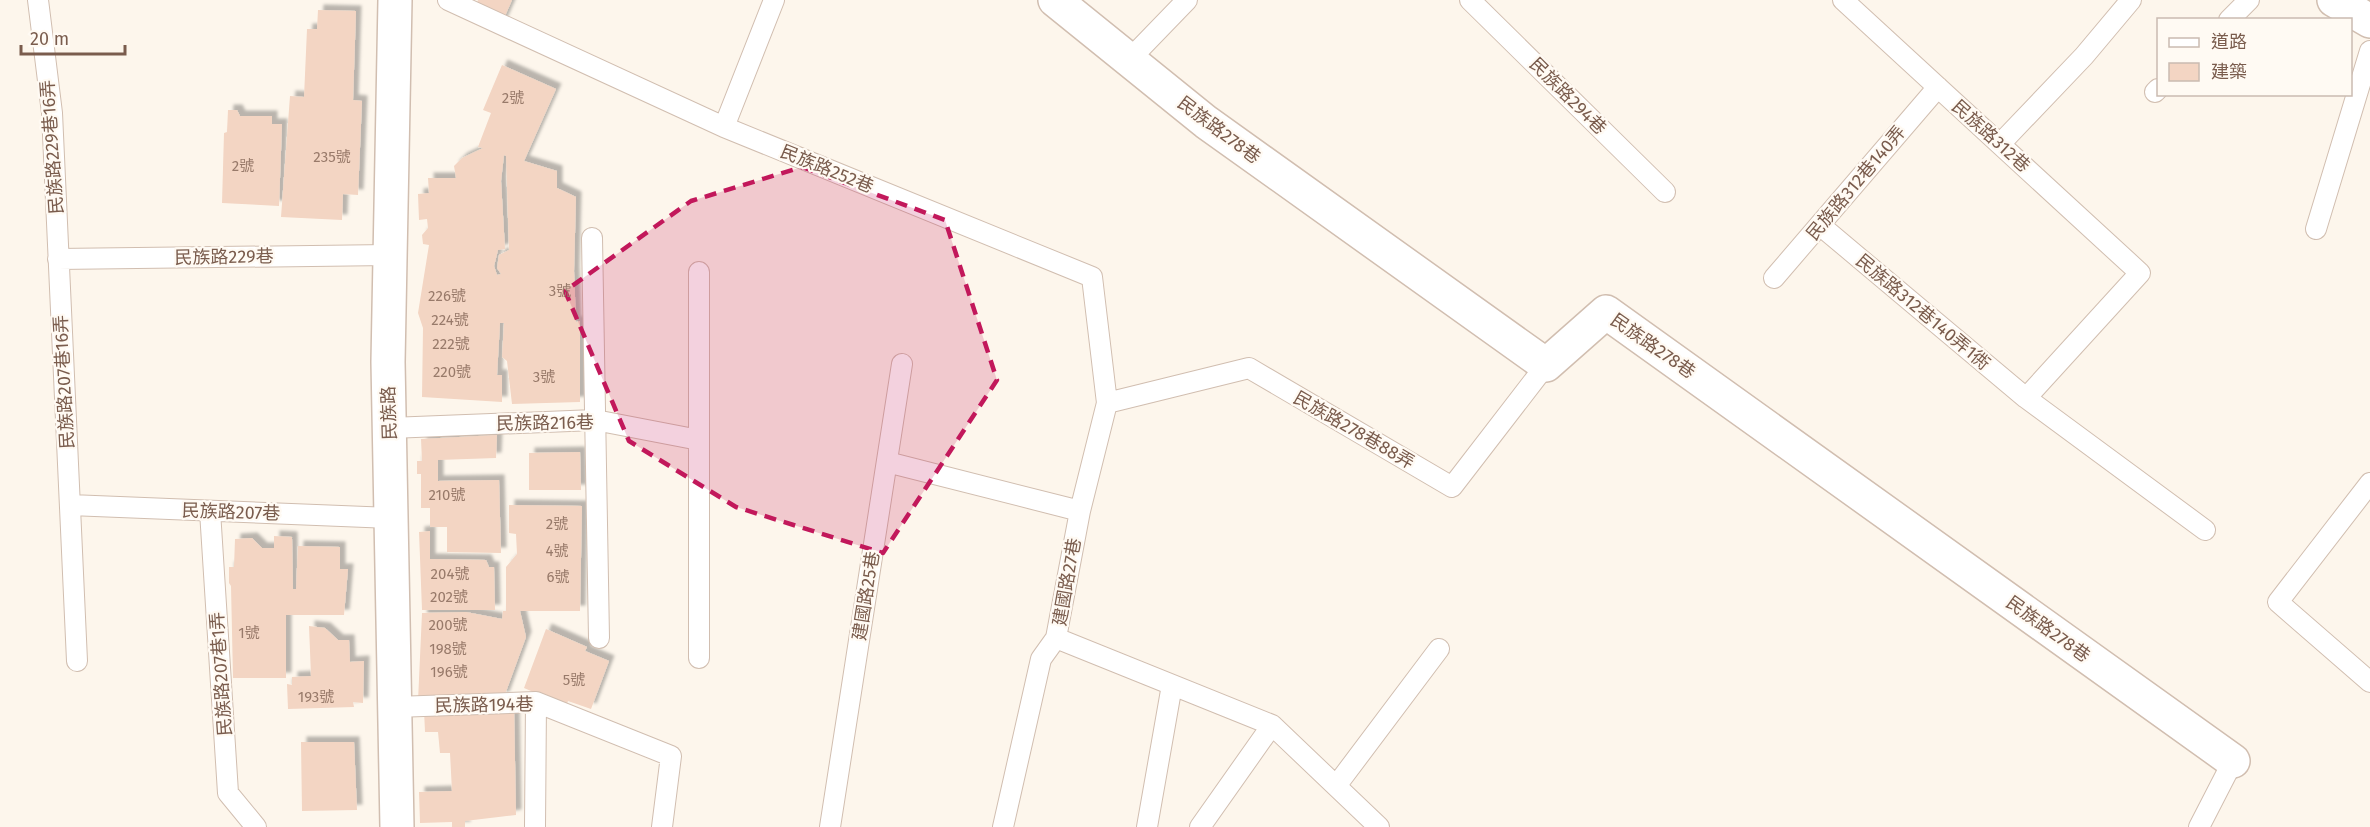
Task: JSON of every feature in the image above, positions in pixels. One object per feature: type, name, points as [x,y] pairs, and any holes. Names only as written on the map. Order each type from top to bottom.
[{"type":"street","name":"民族路","points":[[395,0],[387,362],[397,827]]},
{"type":"street","name":"民族路278巷","points":[[1055,0],[1206,122],[1546,365],[1606,312],[2233,761]]},
{"type":"street","points":[[2334,0],[2370,21]]},
{"type":"lane","name":"民族路229巷16弄","points":[[38,0],[52,113],[58,259]]},
{"type":"lane","name":"民族路252巷","points":[[448,0],[724,127],[1092,277],[1107,404]]},
{"type":"lane","points":[[724,127],[774,0]]},
{"type":"lane","points":[[1129,60],[1187,0]]},
{"type":"lane","name":"民族路294巷","points":[[1470,0],[1665,192]]},
{"type":"lane","name":"民族路312巷","points":[[1843,0],[2140,273],[2026,398]]},
{"type":"lane","points":[[2000,144],[2084,56],[2131,0]]},
{"type":"lane","points":[[2231,18],[2248,0]]},
{"type":"lane","points":[[2316,229],[2370,51]]},
{"type":"lane","name":"民族路312巷140弄","points":[[1774,279],[1938,87]]},
{"type":"lane","name":"民族路312巷140弄1衖","points":[[1821,226],[2026,398],[2205,530]]},
{"type":"lane","points":[[592,238],[599,638]]},
{"type":"lane","name":"民族路229巷","points":[[58,259],[390,255]]},
{"type":"lane","name":"民族路207巷16弄","points":[[58,259],[77,661]]},
{"type":"lane","points":[[699,272],[699,658]]},
{"type":"lane","name":"建國路25巷","points":[[830,827],[902,364]]},
{"type":"lane","name":"民族路278巷88弄","points":[[1107,404],[1249,368],[1452,487],[1546,365]]},
{"type":"lane","name":"建國路27巷","points":[[1003,827],[1041,659],[1056,638],[1080,511],[1107,404]]},
{"type":"lane","name":"民族路216巷","points":[[390,428],[595,420],[699,440]]},
{"type":"lane","points":[[887,462],[1080,511]]},
{"type":"lane","points":[[2370,483],[2278,602],[2370,682]]},
{"type":"lane","name":"民族路207巷","points":[[70,505],[391,518]]},
{"type":"lane","name":"民族路207巷1弄","points":[[210,511],[228,793],[256,827]]},
{"type":"lane","points":[[1056,638],[1272,725],[1379,827]]},
{"type":"lane","points":[[1336,786],[1439,649]]},
{"type":"lane","points":[[1147,827],[1172,685]]},
{"type":"lane","points":[[535,827],[536,702]]},
{"type":"lane","name":"民族路194巷","points":[[395,707],[536,702],[671,756],[662,827]]},
{"type":"lane","points":[[1200,827],[1272,725]]},
{"type":"lane","points":[[2199,827],[2233,761]]},
{"type":"highlighted area","points":[[802,167],[945,220],[997,380],[883,553],[736,507],[629,441],[565,291],[691,201]]},
{"type":"building","points":[[478,0],[512,0],[501,25],[472,15]]},
{"type":"building","points":[[318,10],[356,11],[353,100],[362,101],[358,195],[343,194],[342,220],[281,217],[290,96],[304,97],[307,29],[317,29]]},
{"type":"building","points":[[502,65],[556,89],[524,161],[557,171],[557,188],[576,197],[574,271],[576,322],[580,321],[580,402],[512,404],[507,361],[502,357],[504,323],[500,323],[497,375],[502,375],[502,402],[422,397],[423,328],[418,313],[429,245],[423,244],[422,235],[428,228],[427,219],[419,220],[418,194],[429,193],[428,178],[456,178],[454,166],[462,158],[483,148],[478,147],[491,113],[483,110]],"holes":[[[504,155],[506,156],[509,250],[499,255],[497,268],[501,274],[497,275],[494,266],[498,250],[505,249],[501,181]]]},
{"type":"building","points":[[228,110],[237,110],[240,116],[272,116],[272,124],[282,124],[279,206],[222,203],[224,133],[227,132]]},
{"type":"building","points":[[497,435],[496,458],[438,460],[438,481],[499,480],[501,553],[447,552],[447,527],[430,527],[430,508],[421,508],[421,474],[417,474],[417,461],[422,461],[421,439]]},
{"type":"building","points":[[580,452],[581,490],[529,490],[529,453]]},
{"type":"building","points":[[509,505],[582,506],[580,611],[520,611],[526,637],[504,697],[418,701],[422,613],[466,612],[502,619],[503,611],[506,611],[506,567],[517,554],[516,534],[509,533]]},
{"type":"building","points":[[430,531],[430,559],[486,560],[489,567],[494,567],[495,610],[422,610],[419,532]]},
{"type":"building","points":[[274,536],[292,537],[293,589],[296,589],[298,546],[340,547],[340,569],[348,569],[344,615],[286,615],[286,678],[233,678],[229,567],[234,567],[235,539],[252,538],[262,548],[274,548]]},
{"type":"building","points":[[309,626],[325,628],[338,640],[349,640],[350,662],[364,661],[363,703],[353,702],[354,707],[288,709],[287,684],[292,685],[292,677],[311,676]]},
{"type":"building","points":[[546,629],[587,647],[585,651],[609,661],[591,709],[568,701],[566,706],[524,688]]},
{"type":"building","points":[[514,706],[516,815],[465,821],[465,827],[452,827],[452,822],[420,823],[419,792],[452,791],[450,753],[440,753],[438,732],[425,732],[424,710]]},
{"type":"building","points":[[301,742],[354,742],[357,810],[302,811]]}]
